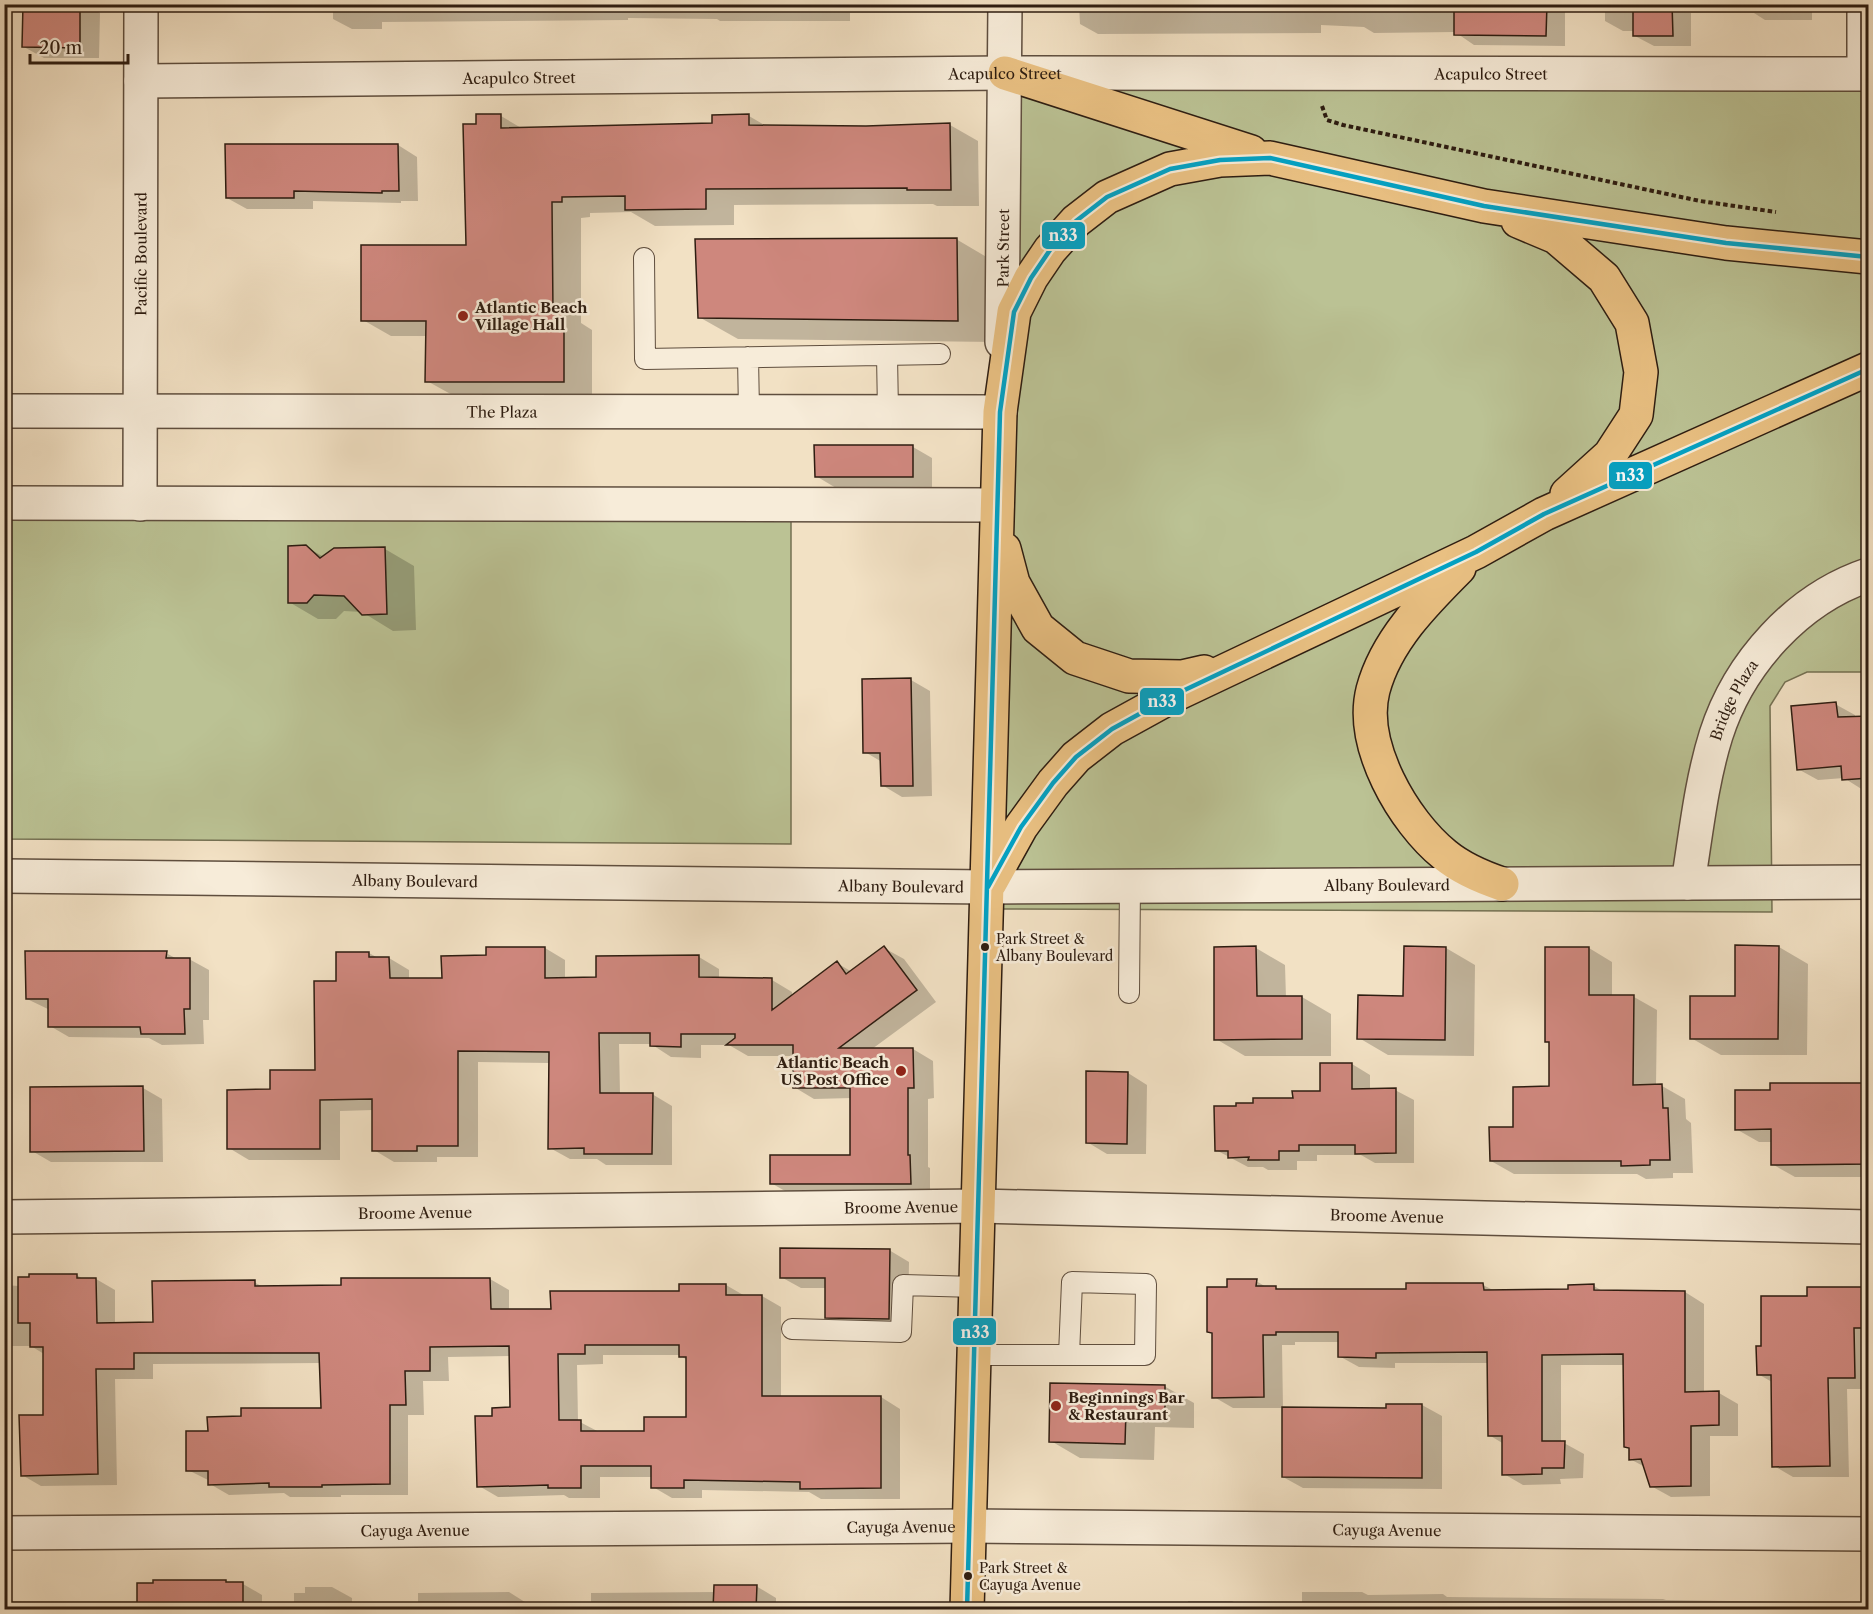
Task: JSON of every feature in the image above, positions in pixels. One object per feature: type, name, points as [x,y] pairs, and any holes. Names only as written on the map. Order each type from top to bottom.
[{"type":"highway","points":[[1005,73],[1270,158],[1484,206],[1726,243],[1869,257]]},
{"type":"highway","points":[[1000,407],[1014,312],[1037,268],[1076,221],[1107,197],[1170,169],[1220,160],[1270,158]]},
{"type":"highway","points":[[1484,206],[1556,237],[1604,278],[1632,322],[1641,372],[1636,415],[1610,455],[1544,514]]},
{"type":"highway","points":[[988,887],[1021,827],[1053,783],[1076,757],[1112,729],[1172,696],[1476,552],[1544,514],[1869,369]]},
{"type":"highway","name":"Park Street","points":[[967,1610],[1000,407]]},
{"type":"highway","points":[[997,505],[1003,546],[1013,583],[1038,628],[1075,658],[1129,676],[1182,677],[1265,652]]},
{"type":"highway","points":[[1476,552],[1418,611],[1397,638],[1373,691],[1370,719],[1375,747],[1385,776],[1414,821],[1444,855],[1472,873],[1502,884]]},
{"type":"street","name":"Pacific Boulevard","points":[[140,504],[141,4]]},
{"type":"street","name":"Park Street","points":[[1000,407],[1005,4]]},
{"type":"street","points":[[1864,4],[1866,74]]},
{"type":"street","name":"Acapulco Street","points":[[141,81],[1005,73],[1866,74]]},
{"type":"street","name":"The Plaza","points":[[4,411],[888,412],[1000,407]]},
{"type":"street","points":[[4,503],[997,505]]},
{"type":"street","name":"Bridge Plaza","points":[[1688,883],[1707,773],[1717,734],[1747,671],[1796,615],[1820,597],[1847,582],[1869,575]]},
{"type":"street","name":"Albany Boulevard","points":[[4,876],[988,887],[1869,882]]},
{"type":"street","name":"Broome Avenue","points":[[4,1217],[979,1206],[1869,1227]]},
{"type":"street","name":"Cayuga Avenue","points":[[4,1533],[970,1526],[1869,1534]]},
{"type":"lane","points":[[644,258],[645,359],[940,354]]},
{"type":"lane","points":[[887,355],[888,412]]},
{"type":"lane","points":[[748,357],[749,411]]},
{"type":"lane","points":[[1129,993],[1131,886]]},
{"type":"lane","points":[[975,1355],[1069,1355],[1145,1355],[1146,1284],[1072,1282],[1069,1355]]},
{"type":"lane","points":[[792,1329],[901,1332],[903,1285],[976,1287]]},
{"type":"path","points":[[1321,73],[1322,107],[1327,120],[1343,125],[1700,201],[1782,213]]},
{"type":"green space","points":[[1005,73],[1868,74],[1868,672],[1807,672],[1785,682],[1770,706],[1772,912],[995,909]]},
{"type":"green space","points":[[791,517],[791,844],[5,839],[5,519]]},
{"type":"building","points":[[23,4],[80,4],[80,48],[22,47]]},
{"type":"building","points":[[1454,4],[1547,4],[1546,36],[1454,35]]},
{"type":"building","points":[[1633,4],[1672,4],[1673,36],[1633,36]]},
{"type":"building","points":[[476,114],[501,114],[501,128],[712,123],[712,115],[749,114],[749,125],[866,126],[950,123],[951,190],[907,190],[907,188],[706,189],[706,209],[625,210],[625,196],[562,197],[562,202],[552,202],[553,312],[564,312],[564,382],[425,382],[426,321],[361,321],[361,245],[466,245],[463,124],[476,124]]},
{"type":"building","points":[[225,144],[398,144],[399,191],[382,191],[382,193],[294,191],[294,198],[226,198]]},
{"type":"building","points":[[957,238],[958,321],[698,318],[695,239]]},
{"type":"building","points":[[814,445],[913,445],[913,477],[815,477]]},
{"type":"building","points":[[306,545],[320,558],[334,548],[385,547],[387,614],[362,615],[344,596],[314,595],[307,603],[288,603],[288,546]]},
{"type":"building","points":[[911,678],[913,786],[881,786],[880,753],[863,753],[862,679]]},
{"type":"building","points":[[1836,702],[1838,717],[1869,716],[1869,778],[1842,780],[1841,766],[1797,770],[1791,706]]},
{"type":"building","points":[[1735,945],[1779,946],[1778,1039],[1690,1039],[1690,996],[1735,996]]},
{"type":"building","points":[[884,946],[917,990],[839,1048],[913,1048],[914,1088],[908,1088],[908,1155],[910,1155],[911,1184],[770,1184],[770,1155],[850,1155],[850,1088],[793,1088],[793,1045],[726,1045],[735,1038],[735,1034],[681,1034],[681,1047],[650,1046],[650,1033],[599,1033],[600,1093],[653,1093],[652,1154],[584,1154],[584,1148],[548,1149],[549,1052],[458,1051],[458,1146],[417,1146],[417,1151],[372,1151],[372,1099],[320,1100],[320,1149],[227,1149],[227,1090],[270,1089],[270,1070],[315,1070],[314,981],[336,981],[336,952],[369,952],[369,957],[389,957],[390,978],[442,978],[441,956],[486,955],[486,947],[545,947],[545,978],[596,977],[596,956],[699,955],[699,977],[772,978],[772,1010],[837,961],[846,974]]},
{"type":"building","points":[[1256,946],[1257,996],[1302,996],[1302,1039],[1214,1040],[1214,947]]},
{"type":"building","points":[[1404,946],[1446,947],[1445,1040],[1357,1039],[1358,995],[1403,996]]},
{"type":"building","points":[[1545,947],[1589,947],[1589,995],[1634,995],[1633,1085],[1662,1084],[1663,1108],[1668,1108],[1670,1160],[1650,1160],[1650,1165],[1621,1166],[1621,1161],[1490,1161],[1489,1127],[1513,1127],[1513,1087],[1549,1086],[1549,1042],[1545,1042]]},
{"type":"building","points":[[25,951],[167,951],[166,958],[190,958],[190,1009],[184,1009],[185,1034],[141,1034],[140,1027],[48,1027],[48,999],[26,999]]},
{"type":"building","points":[[1320,1063],[1352,1063],[1352,1089],[1396,1088],[1396,1153],[1355,1154],[1355,1145],[1299,1145],[1299,1151],[1279,1151],[1279,1160],[1248,1160],[1249,1157],[1228,1158],[1228,1151],[1215,1151],[1214,1106],[1253,1103],[1253,1098],[1293,1098],[1292,1091],[1320,1091]]},
{"type":"building","points":[[1086,1071],[1128,1072],[1127,1144],[1086,1143]]},
{"type":"building","points":[[1770,1083],[1869,1083],[1869,1164],[1771,1165],[1771,1129],[1735,1130],[1735,1090],[1770,1090]]},
{"type":"building","points":[[143,1086],[144,1151],[30,1152],[30,1087]]},
{"type":"building","points":[[780,1248],[890,1249],[889,1319],[825,1318],[825,1278],[780,1278]]},
{"type":"building","points":[[29,1274],[77,1274],[77,1278],[96,1278],[97,1323],[153,1322],[152,1281],[255,1280],[255,1286],[341,1285],[341,1278],[490,1278],[491,1309],[551,1309],[550,1291],[679,1291],[679,1284],[726,1284],[726,1295],[762,1295],[762,1396],[881,1396],[881,1488],[800,1489],[800,1482],[684,1480],[684,1488],[651,1488],[651,1466],[581,1466],[581,1488],[548,1488],[548,1485],[477,1487],[475,1416],[492,1416],[492,1408],[510,1407],[509,1346],[430,1347],[430,1371],[405,1371],[406,1405],[390,1405],[390,1484],[322,1485],[322,1487],[269,1487],[269,1483],[208,1485],[208,1471],[186,1471],[186,1431],[208,1431],[207,1417],[241,1416],[241,1408],[321,1408],[319,1353],[134,1353],[134,1369],[96,1369],[98,1474],[21,1476],[19,1415],[43,1415],[43,1347],[30,1347],[30,1323],[18,1323],[18,1277],[29,1277]],"holes":[[[585,1345],[679,1345],[679,1357],[686,1357],[686,1417],[644,1417],[644,1431],[581,1431],[581,1420],[559,1420],[558,1354],[585,1354]]]},
{"type":"building","points":[[1227,1279],[1257,1279],[1256,1286],[1276,1286],[1276,1289],[1406,1289],[1406,1283],[1483,1283],[1484,1290],[1568,1289],[1568,1285],[1594,1284],[1594,1290],[1685,1291],[1685,1392],[1719,1391],[1719,1425],[1691,1426],[1691,1486],[1650,1487],[1641,1459],[1629,1460],[1629,1448],[1624,1447],[1623,1354],[1542,1355],[1542,1441],[1565,1441],[1564,1468],[1542,1468],[1542,1474],[1502,1475],[1502,1436],[1488,1436],[1487,1352],[1376,1353],[1376,1358],[1338,1357],[1338,1332],[1276,1332],[1276,1335],[1263,1335],[1264,1397],[1212,1398],[1212,1333],[1207,1332],[1207,1287],[1227,1287]]},
{"type":"building","points":[[1807,1287],[1869,1287],[1869,1328],[1854,1328],[1855,1378],[1828,1378],[1830,1466],[1772,1467],[1771,1375],[1757,1375],[1756,1346],[1761,1346],[1761,1296],[1807,1296]]},
{"type":"building","points":[[1050,1383],[1165,1385],[1165,1412],[1126,1411],[1125,1444],[1049,1442]]},
{"type":"building","points":[[1386,1404],[1422,1404],[1422,1478],[1282,1477],[1282,1407],[1386,1408]]},
{"type":"building","points":[[153,1580],[243,1582],[243,1610],[137,1610],[137,1583],[153,1583]]},
{"type":"building","points":[[714,1585],[757,1585],[756,1610],[713,1610]]},
{"type":"transit line","name":"n33","points":[[967,1610],[1000,412],[1014,312],[1031,278],[1050,250],[1076,221],[1107,197],[1170,169],[1220,160],[1270,158],[1484,206],[1726,243],[1868,257]]},
{"type":"transit line","name":"n33","points":[[988,887],[1021,827],[1053,783],[1076,757],[1112,729],[1172,696],[1476,552],[1544,514],[1868,369]]},
{"type":"place","name":"Atlantic Beach Village Hall","points":[[463,316]]},
{"type":"place","name":"Park Street & Albany Boulevard","points":[[985,947]]},
{"type":"place","name":"Atlantic Beach US Post Office","points":[[901,1071]]},
{"type":"place","name":"Beginnings Bar & Restaurant","points":[[1056,1406]]},
{"type":"place","name":"Park Street & Cayuga Avenue","points":[[968,1576]]}]
